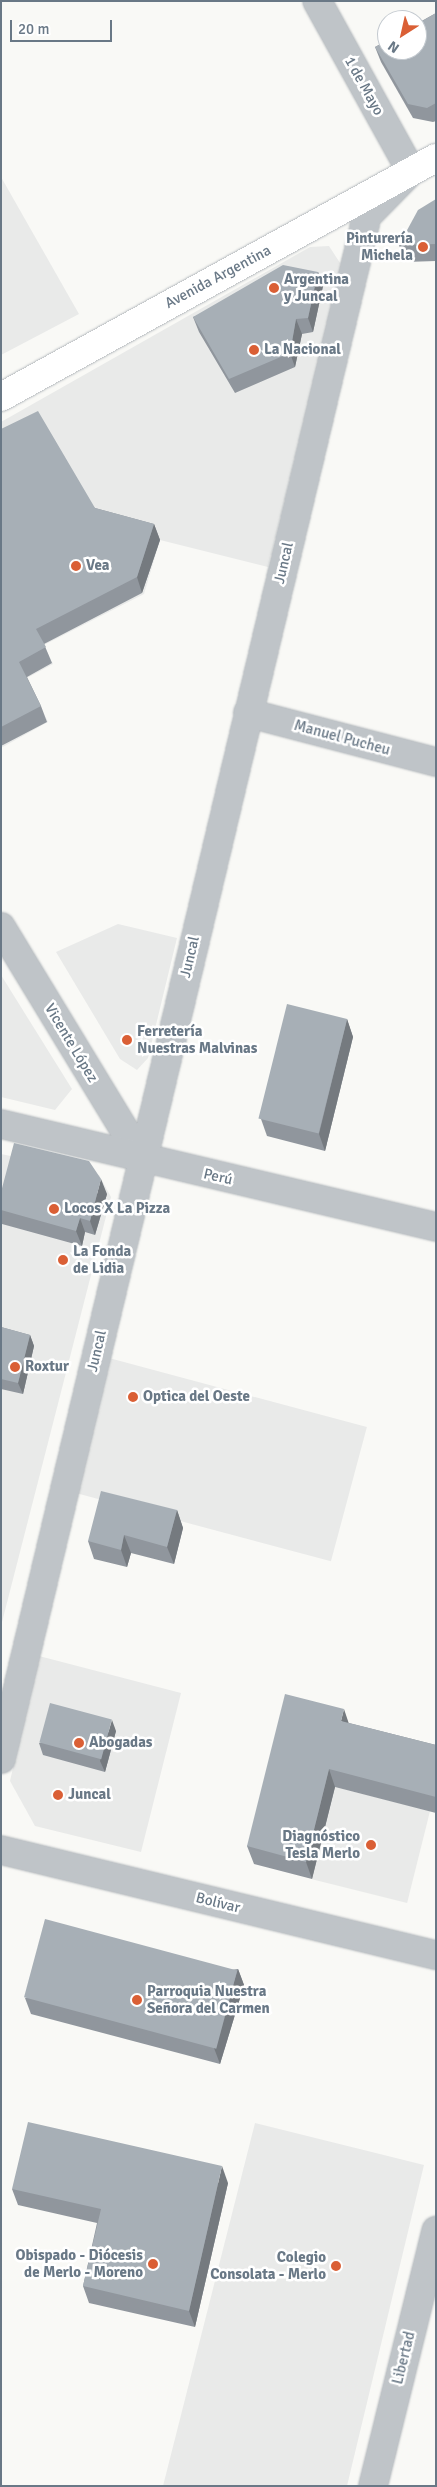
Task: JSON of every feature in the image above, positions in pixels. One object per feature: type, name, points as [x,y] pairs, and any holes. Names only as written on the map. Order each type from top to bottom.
[{"type":"main road","name":"Avenida Argentina","points":[[1,397],[436,158]]},
{"type":"street","name":"1 de Mayo","points":[[317,1],[411,172]]},
{"type":"street","name":"Juncal","points":[[1,1759],[367,216],[411,172]]},
{"type":"street","name":"Manuel Pucheu","points":[[248,713],[436,762]]},
{"type":"street","name":"Vicente López","points":[[1,927],[142,1159]]},
{"type":"street","name":"Perú","points":[[1,1124],[142,1159],[436,1227]]},
{"type":"street","name":"Bolívar","points":[[1,1850],[436,1955]]},
{"type":"street","name":"Libertad","points":[[373,2486],[436,2231]]},
{"type":"shaded area","points":[[1,177],[79,314],[1,355]]},
{"type":"shaded area","points":[[329,246],[342,266],[268,567],[160,540],[144,594],[44,645],[53,664],[27,678],[48,722],[1,748],[1,422],[310,247]]},
{"type":"shaded area","points":[[118,924],[177,938],[148,1058],[137,1070],[120,1059],[56,952]]},
{"type":"shaded area","points":[[1,975],[72,1089],[55,1110],[1,1097]]},
{"type":"shaded area","points":[[1,1154],[99,1175],[111,1197],[1,1626]]},
{"type":"shaded area","points":[[109,1358],[367,1427],[331,1561],[73,1492]]},
{"type":"shaded area","points":[[39,1656],[181,1693],[141,1852],[35,1826],[10,1781]]},
{"type":"shaded area","name":"Diagnóstico Tesla Merlo","points":[[335,1787],[430,1811],[407,1903],[312,1879]]},
{"type":"shaded area","points":[[255,2123],[424,2165],[347,2486],[163,2486]]},
{"type":"building","points":[[436,13],[436,103],[427,108],[408,104],[383,60],[427,60],[427,18]]},
{"type":"building","points":[[436,199],[436,244],[399,245],[418,210]]},
{"type":"building","name":"La Nacional","points":[[283,265],[318,272],[308,318],[296,319],[290,353],[229,379],[193,317]]},
{"type":"building","name":"Vea","points":[[38,411],[95,508],[154,524],[137,577],[36,629],[46,647],[19,662],[41,706],[1,727],[1,429]]},
{"type":"building","points":[[287,1004],[347,1019],[319,1133],[258,1118]]},
{"type":"building","name":"Locos X La Pizza","points":[[14,1143],[89,1161],[101,1179],[90,1221],[80,1218],[76,1231],[1,1210],[1,1192]]},
{"type":"building","name":"Roxtur","points":[[1,1327],[30,1335],[18,1383],[1,1379]]},
{"type":"building","points":[[101,1491],[177,1510],[167,1547],[124,1535],[121,1550],[88,1541]]},
{"type":"building","points":[[285,1694],[344,1709],[341,1721],[436,1745],[436,1797],[329,1769],[306,1862],[247,1846]]},
{"type":"building","name":"Abogadas","points":[[50,1703],[112,1720],[101,1759],[39,1743]]},
{"type":"building","name":"Parroquia Nuestra Señora del Carmen","points":[[45,1919],[237,1971],[216,2049],[24,1997]]},
{"type":"building","name":"Obispado - Diócesis de Merlo - Moreno","points":[[28,2122],[222,2166],[189,2311],[83,2286],[101,2209],[12,2189]]},
{"type":"place","name":"Pinturería Michela","points":[[423,247]]},
{"type":"place","name":"Argentina y Juncal","points":[[274,288]]},
{"type":"place","name":"La Nacional","points":[[254,350]]},
{"type":"place","name":"Vea","points":[[76,566]]},
{"type":"place","name":"Ferretería Nuestras Malvinas","points":[[127,1040]]},
{"type":"place","name":"Locos X La Pizza","points":[[54,1209]]},
{"type":"place","name":"La Fonda de Lidia","points":[[63,1260]]},
{"type":"place","name":"Roxtur","points":[[15,1367]]},
{"type":"place","name":"Optica del Oeste","points":[[133,1397]]},
{"type":"place","name":"Abogadas","points":[[79,1743]]},
{"type":"place","name":"Juncal","points":[[58,1795]]},
{"type":"place","name":"Diagnóstico Tesla Merlo","points":[[371,1845]]},
{"type":"place","name":"Parroquia Nuestra Señora del Carmen","points":[[137,2000]]},
{"type":"place","name":"Obispado - Diócesis de Merlo - Moreno","points":[[153,2264]]},
{"type":"place","name":"Colegio Consolata - Merlo","points":[[336,2266]]}]
